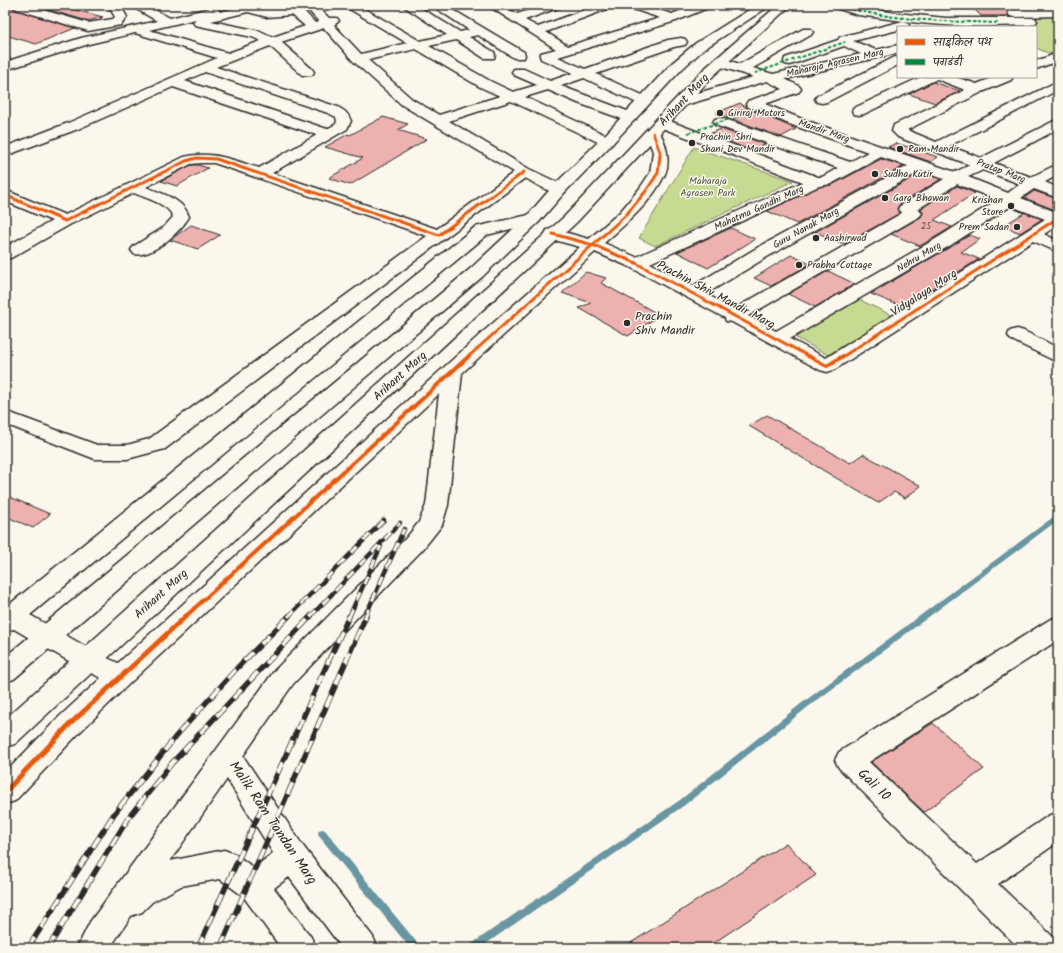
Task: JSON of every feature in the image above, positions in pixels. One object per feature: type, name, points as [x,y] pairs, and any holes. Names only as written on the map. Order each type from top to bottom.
[{"type":"street","points":[[66,36],[88,27],[117,22],[121,17],[114,5]]},
{"type":"street","points":[[137,5],[166,20]]},
{"type":"street","points":[[5,66],[85,41],[136,29],[219,5]]},
{"type":"street","points":[[5,61],[110,31],[241,5]]},
{"type":"street","points":[[310,5],[330,22]]},
{"type":"street","points":[[318,5],[330,22],[361,57],[407,102],[564,184]]},
{"type":"street","points":[[350,5],[418,44],[454,68],[607,141]]},
{"type":"street","points":[[408,5],[489,55]]},
{"type":"street","points":[[438,5],[519,55]]},
{"type":"street","points":[[493,5],[566,50]]},
{"type":"street","points":[[515,19],[556,5]]},
{"type":"street","points":[[564,5],[590,12]]},
{"type":"street","points":[[536,32],[609,5]]},
{"type":"street","points":[[631,5],[672,18]]},
{"type":"street","points":[[5,672],[476,273],[533,218],[677,66],[700,46],[762,5]]},
{"type":"street","name":"Arihant Marg","points":[[5,736],[590,200],[720,62],[785,5]]},
{"type":"street","points":[[836,5],[866,13],[933,22],[999,23],[1031,21],[1024,13]]},
{"type":"street","points":[[644,101],[546,56],[672,18],[698,6]]},
{"type":"street","points":[[19,7],[88,27]]},
{"type":"street","points":[[307,72],[272,41],[256,34],[199,22],[204,19],[253,8],[267,13],[296,11],[313,28]]},
{"type":"street","points":[[924,13],[1024,13],[1042,9],[1058,12]]},
{"type":"street","points":[[29,21],[46,15]]},
{"type":"street","points":[[5,152],[73,126],[229,57],[330,22]]},
{"type":"street","points":[[990,26],[999,23]]},
{"type":"street","points":[[899,26],[903,25]]},
{"type":"street","points":[[682,102],[764,76],[845,42],[844,40],[846,38],[897,26]]},
{"type":"street","points":[[136,29],[229,57]]},
{"type":"street","points":[[361,57],[481,31]]},
{"type":"street","points":[[741,69],[806,32]]},
{"type":"street","points":[[441,119],[584,74],[672,43],[681,42]]},
{"type":"street","points":[[845,42],[874,54]]},
{"type":"street","points":[[1037,52],[1058,56]]},
{"type":"street","name":"Maharaja Agrasen Marg","points":[[764,76],[874,54],[897,58]]},
{"type":"street","points":[[1037,65],[1058,56]]},
{"type":"street","points":[[822,99],[897,58]]},
{"type":"street","points":[[720,62],[764,76],[794,89],[753,104],[762,108]]},
{"type":"street","points":[[205,68],[334,110],[342,115],[344,121],[342,126],[260,174]]},
{"type":"street","points":[[519,72],[583,100],[630,117]]},
{"type":"street","points":[[860,111],[930,78]]},
{"type":"street","points":[[945,78],[977,89],[1004,78]]},
{"type":"street","points":[[173,82],[329,134]]},
{"type":"street","points":[[937,147],[1058,85]]},
{"type":"street","name":"Pratap Marg","points":[[977,89],[899,128],[899,131],[903,134],[1058,193]]},
{"type":"street","points":[[688,133],[762,108]]},
{"type":"street","name":"Mandir Marg","points":[[762,108],[956,178],[1058,219]]},
{"type":"street","points":[[441,119],[524,172],[564,184]]},
{"type":"street","points":[[720,122],[850,167]]},
{"type":"street","points":[[733,317],[914,213],[906,209],[956,178],[1058,123]]},
{"type":"street","points":[[5,792],[69,724],[452,371],[626,215],[646,191],[658,173],[660,152],[658,128],[688,133],[816,182]]},
{"type":"street","name":"Mahatma Gandhi Marg","points":[[636,263],[816,182],[826,181],[882,151]]},
{"type":"street","points":[[5,254],[65,221],[194,158],[216,159],[439,235]]},
{"type":"street","name":"Guru Nanak Marg","points":[[693,294],[768,249],[921,165]]},
{"type":"street","name":"Nehru Marg","points":[[776,339],[945,241],[1032,183],[1057,171]]},
{"type":"street","points":[[5,417],[95,452],[127,452],[157,444],[524,172]]},
{"type":"street","points":[[133,187],[169,203],[179,210],[181,217],[177,225],[170,231],[140,250]]},
{"type":"street","points":[[5,195],[65,221]]},
{"type":"street","points":[[121,676],[88,660],[47,636],[9,619],[481,231],[533,218]]},
{"type":"street","name":"Vidyalaya Marg","points":[[827,366],[905,318],[1031,234],[1058,219]]},
{"type":"street","name":"Prachin Shiv Mandir Marg","points":[[553,234],[593,245],[636,263],[733,317],[827,366]]},
{"type":"street","points":[[1031,234],[1058,247]]},
{"type":"street","points":[[1017,335],[1058,355]]},
{"type":"street","points":[[97,941],[227,755],[284,677],[415,543],[430,525],[437,505],[452,371]]},
{"type":"street","name":"Gali 10","points":[[1042,948],[849,760],[1058,627]]},
{"type":"street","name":"Malik Ram Tandan Marg","points":[[227,755],[292,856],[362,948]]},
{"type":"street","points":[[975,883],[1058,826]]},
{"type":"street","points":[[254,886],[292,856]]},
{"type":"street","points":[[97,941],[141,892],[176,873],[224,864],[254,886],[300,948]]},
{"type":"green space","points":[[1029,16],[1058,16],[1058,54],[1048,53],[1037,48],[1037,26],[1009,26],[1033,21]]},
{"type":"green space","name":"Maharaja Agrasen Park","points":[[694,147],[793,181],[655,246],[639,238]]},
{"type":"green space","points":[[856,298],[893,316],[828,355],[791,335]]},
{"type":"building","points":[[5,5],[14,5],[12,7],[16,10],[75,28],[36,44],[5,35]]},
{"type":"building","points":[[31,5],[56,5],[103,17],[88,21]]},
{"type":"building","points":[[970,5],[1013,5],[1016,7],[1009,9],[1007,12],[1009,16],[981,16]]},
{"type":"building","points":[[933,82],[960,91],[935,103],[909,94]]},
{"type":"building","points":[[740,103],[747,108],[796,129],[781,137],[716,113]]},
{"type":"building","points":[[383,117],[408,124],[398,130],[427,139],[350,185],[329,178],[363,158],[325,147]]},
{"type":"building","points":[[721,129],[765,144],[752,151],[709,134]]},
{"type":"building","points":[[896,143],[938,157],[931,162],[888,147]]},
{"type":"building","points":[[881,159],[904,166],[797,224],[767,211],[819,187],[832,185]]},
{"type":"building","points":[[191,165],[198,165],[208,168],[177,186],[161,181]]},
{"type":"building","points":[[921,173],[941,179],[899,205],[897,209],[900,213],[844,244],[815,232]]},
{"type":"building","points":[[957,186],[975,193],[934,220],[952,227],[920,246],[891,234],[921,217],[923,213],[920,209]]},
{"type":"building","points":[[1034,191],[1058,199],[1058,211],[1024,198]]},
{"type":"building","points":[[1015,209],[1042,219],[1020,233],[1003,226],[1024,213]]},
{"type":"building","points":[[191,225],[220,235],[198,249],[170,240]]},
{"type":"building","points":[[731,228],[755,239],[708,268],[677,252]]},
{"type":"building","points":[[970,235],[980,239],[961,252],[979,259],[903,307],[871,294]]},
{"type":"building","points":[[791,255],[810,264],[771,286],[754,278]]},
{"type":"building","points":[[828,271],[855,284],[815,307],[788,294]]},
{"type":"building","name":"Prachin Shiv Mandir","points":[[586,272],[606,278],[601,283],[660,315],[628,336],[579,308],[591,303],[562,293]]},
{"type":"building","points":[[767,415],[850,463],[863,454],[921,486],[905,498],[894,492],[878,503],[749,426]]},
{"type":"building","points":[[5,495],[50,514],[33,528],[5,516]]},
{"type":"building","points":[[933,723],[984,769],[924,812],[871,762]]},
{"type":"building","points":[[786,843],[816,875],[706,948],[623,948]]},
{"type":"waterway","points":[[473,948],[683,802],[805,705],[1058,517]]},
{"type":"waterway","points":[[322,833],[416,948]]},
{"type":"railway","points":[[288,617],[384,520]]},
{"type":"railway","points":[[310,617],[400,523]]},
{"type":"railway","points":[[365,617],[404,529]]},
{"type":"railway","points":[[349,617],[381,546]]},
{"type":"railway","points":[[48,948],[129,817],[172,763],[311,616]]},
{"type":"railway","points":[[198,948],[349,616]]},
{"type":"railway","points":[[220,948],[366,616]]},
{"type":"railway","points":[[28,948],[114,814],[177,735],[238,667],[288,617]]},
{"type":"marked path","points":[[836,5],[856,11],[896,18],[999,23]]},
{"type":"marked path","points":[[755,73],[845,42]]},
{"type":"marked path","points":[[688,133],[762,108]]},
{"type":"cycle path","points":[[5,792],[69,725],[121,676],[491,335],[626,215],[646,191],[658,173],[660,152],[653,133]]},
{"type":"cycle path","points":[[5,195],[65,221],[186,161],[197,158],[216,159],[439,235],[524,172]]},
{"type":"cycle path","points":[[553,234],[593,245],[636,263],[827,366],[1058,218]]},
{"type":"place","name":"Giriraj Motors","points":[[720,113]]},
{"type":"place","name":"Prachin Shri Shani Dev Mandir","points":[[692,143]]},
{"type":"place","name":"Ram Mandir","points":[[900,149]]},
{"type":"place","name":"Sudha Kutir","points":[[875,174]]},
{"type":"place","name":"Garg Bhawan","points":[[885,198]]},
{"type":"place","name":"Krishan Store","points":[[1011,206]]},
{"type":"place","name":"Prem Sadan","points":[[1017,227]]},
{"type":"place","name":"Aashirwad","points":[[816,238]]},
{"type":"place","name":"Prabha Cottage","points":[[799,265]]},
{"type":"place","name":"Prachin Shiv Mandir","points":[[627,323]]}]
